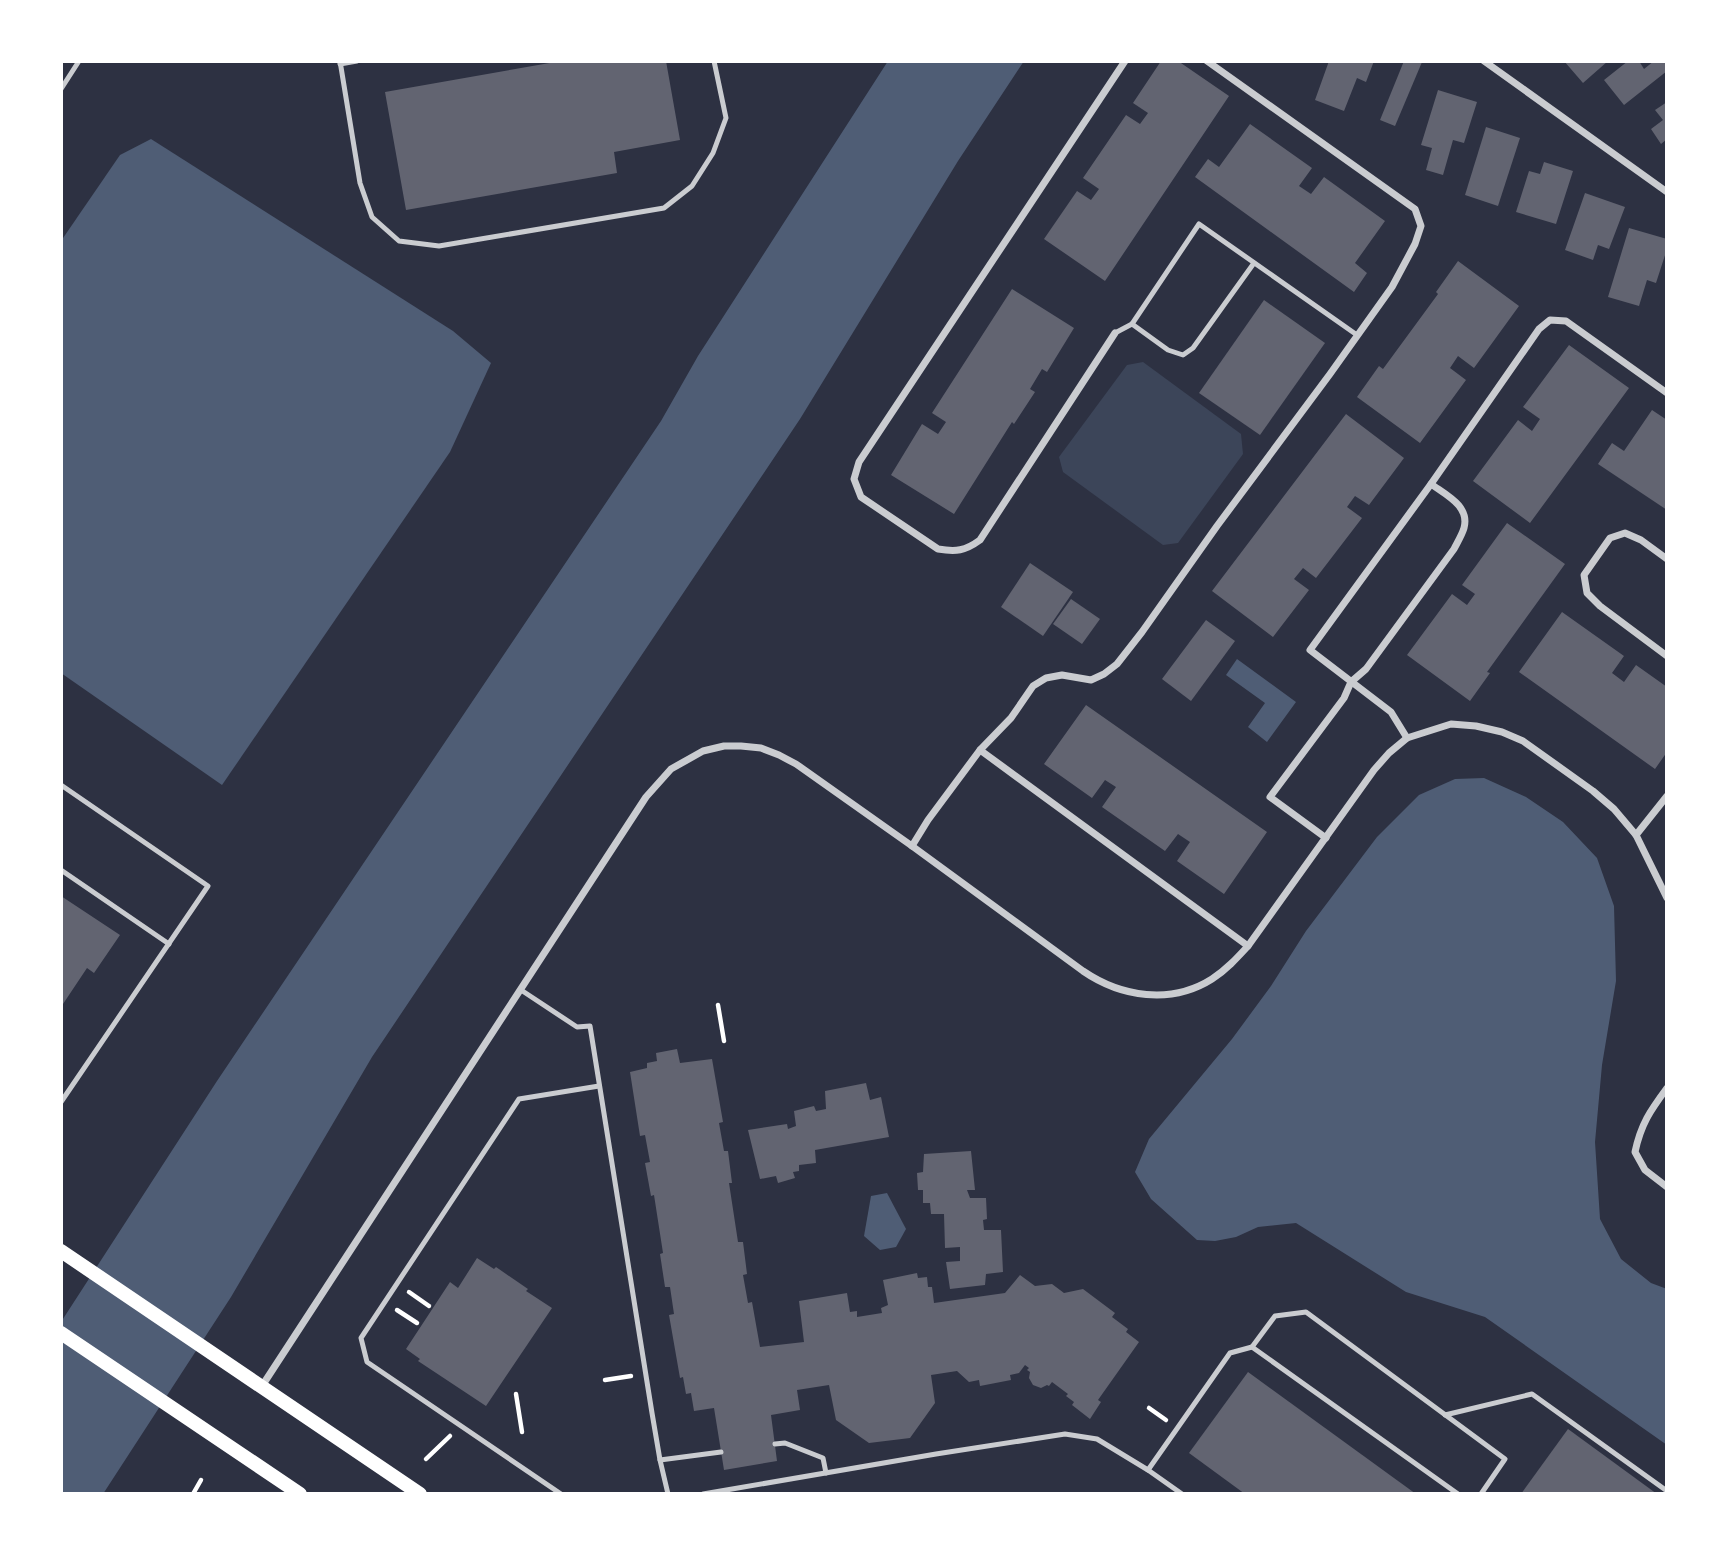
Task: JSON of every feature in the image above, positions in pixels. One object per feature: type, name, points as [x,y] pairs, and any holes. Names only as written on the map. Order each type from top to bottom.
[{"type":"main road","points":[[61,1251],[420,1494]]},
{"type":"main road","points":[[61,1334],[300,1494]]},
{"type":"street","points":[[1115,333],[980,540],[969,548],[938,550],[860,497],[854,479],[859,462],[1125,61]]},
{"type":"street","points":[[912,846],[980,750],[1011,718],[1033,686],[1046,678],[1062,675],[1091,680],[1117,664],[1392,287],[1415,244],[1421,226],[1415,209],[1207,61]]},
{"type":"street","points":[[1485,61],[1496,64],[1667,192]]},
{"type":"street","points":[[1408,738],[1391,712],[1310,650],[1539,329],[1550,320],[1566,321],[1667,393]]},
{"type":"street","points":[[1326,838],[1270,797],[1344,698],[1351,682],[1366,669],[1454,549],[1464,528],[1465,515],[1458,504],[1431,484]]},
{"type":"street","points":[[1667,559],[1641,540],[1625,533],[1610,538],[1584,575],[1587,593],[1600,606],[1667,656]]},
{"type":"street","points":[[262,1386],[646,797],[671,769],[703,751],[724,746],[761,748],[796,764],[1098,981],[1115,988],[1153,995],[1192,989],[1228,968],[1248,946],[1374,769],[1408,738],[1451,724],[1502,732],[1523,741],[1593,791],[1614,809],[1636,835],[1667,898]]},
{"type":"street","points":[[980,750],[1248,946]]},
{"type":"street","points":[[1636,835],[1667,796]]},
{"type":"street","points":[[1667,1088],[1649,1113],[1639,1133],[1634,1152],[1645,1170],[1667,1187]]},
{"type":"lane","points":[[61,89],[79,61]]},
{"type":"lane","points":[[357,61],[340,63],[360,183],[372,217],[399,241],[439,246],[664,208],[692,186],[713,153],[726,118],[714,61]]},
{"type":"lane","points":[[1115,333],[1132,324],[1199,224],[1357,335]]},
{"type":"lane","points":[[1132,324],[1168,350],[1184,355],[1193,348],[1254,263]]},
{"type":"lane","points":[[61,785],[208,886],[61,1102]]},
{"type":"lane","points":[[61,870],[169,944]]},
{"type":"lane","points":[[521,990],[577,1027],[590,1026],[660,1460],[668,1494]]},
{"type":"lane","points":[[561,1494],[367,1362],[361,1338],[519,1099],[599,1086]]},
{"type":"lane","points":[[1148,1470],[1230,1353],[1252,1347],[1275,1316],[1306,1312],[1505,1460],[1481,1494]]},
{"type":"lane","points":[[1252,1347],[1458,1494]]},
{"type":"lane","points":[[1445,1415],[1532,1394],[1667,1492]]},
{"type":"lane","points":[[703,1494],[1065,1434],[1097,1439],[1182,1494]]},
{"type":"lane","points":[[775,1444],[785,1443],[823,1458],[826,1473]]},
{"type":"lane","points":[[660,1460],[721,1452]]},
{"type":"path","points":[[718,1005],[724,1041]]},
{"type":"path","points":[[410,1293],[429,1306]]},
{"type":"path","points":[[398,1310],[417,1323]]},
{"type":"path","points":[[606,1380],[631,1376]]},
{"type":"path","points":[[516,1394],[522,1432]]},
{"type":"path","points":[[1149,1408],[1167,1421]]},
{"type":"path","points":[[426,1459],[450,1436]]},
{"type":"path","points":[[193,1494],[201,1480]]},
{"type":"shaded area","points":[[888,61],[1024,61],[958,161],[800,419],[372,1057],[231,1297],[103,1494],[61,1494],[61,1322],[217,1081],[661,421],[698,356]]},
{"type":"shaded area","points":[[151,139],[453,331],[491,363],[450,452],[222,785],[61,673],[61,241],[120,155]]},
{"type":"shaded area","points":[[1143,362],[1241,434],[1243,454],[1178,543],[1163,545],[1063,472],[1059,457],[1127,365]]},
{"type":"shaded area","points":[[1237,659],[1296,702],[1267,742],[1248,727],[1265,703],[1226,675]]},
{"type":"shaded area","points":[[1484,778],[1526,797],[1563,822],[1597,858],[1614,906],[1616,981],[1602,1065],[1595,1142],[1600,1219],[1621,1259],[1651,1283],[1667,1289],[1667,1445],[1485,1317],[1406,1292],[1296,1223],[1258,1227],[1236,1237],[1215,1241],[1197,1240],[1151,1199],[1135,1172],[1149,1139],[1232,1039],[1271,986],[1306,931],[1377,837],[1419,795],[1455,779]]},
{"type":"shaded area","points":[[887,1193],[906,1229],[896,1247],[880,1250],[864,1236],[871,1196]]},
{"type":"building","points":[[561,61],[666,61],[680,140],[614,152],[617,173],[406,210],[385,92]]},
{"type":"building","points":[[1161,61],[1178,61],[1229,96],[1105,281],[1044,239],[1077,191],[1091,200],[1099,189],[1083,178],[1126,115],[1140,124],[1148,113],[1133,103]]},
{"type":"building","points":[[1329,61],[1374,61],[1366,82],[1357,78],[1344,111],[1315,100]]},
{"type":"building","points":[[1404,61],[1422,62],[1395,126],[1380,120]]},
{"type":"building","points":[[1564,61],[1608,61],[1583,83]]},
{"type":"building","points":[[1628,61],[1639,61],[1644,69],[1654,61],[1667,61],[1667,71],[1624,105],[1604,80]]},
{"type":"building","points":[[1438,90],[1477,102],[1464,143],[1453,140],[1443,175],[1426,170],[1432,148],[1421,145]]},
{"type":"building","points":[[1667,102],[1667,139],[1661,144],[1651,129],[1663,120],[1655,110]]},
{"type":"building","points":[[1250,124],[1312,168],[1299,186],[1311,194],[1324,177],[1385,221],[1355,263],[1367,273],[1354,292],[1195,177],[1208,159],[1219,167]]},
{"type":"building","points":[[1486,127],[1520,138],[1498,206],[1465,195]]},
{"type":"building","points":[[1544,162],[1573,171],[1556,224],[1516,212],[1529,171],[1540,174]]},
{"type":"building","points":[[1585,193],[1625,207],[1609,249],[1598,245],[1593,260],[1565,250]]},
{"type":"building","points":[[1629,228],[1667,239],[1667,249],[1656,283],[1647,280],[1639,306],[1608,297]]},
{"type":"building","points":[[1458,261],[1519,306],[1474,368],[1458,356],[1450,368],[1466,380],[1420,443],[1357,397],[1379,366],[1383,369],[1438,294],[1436,292]]},
{"type":"building","points":[[1012,289],[1074,328],[1047,372],[1042,369],[1030,389],[1035,392],[1014,424],[1012,422],[954,514],[891,475],[922,424],[938,434],[946,422],[932,413]]},
{"type":"building","points":[[1264,300],[1325,343],[1260,435],[1199,393]]},
{"type":"building","points":[[1569,345],[1629,388],[1530,523],[1473,481],[1518,420],[1532,431],[1540,419],[1523,407]]},
{"type":"building","points":[[1652,410],[1667,420],[1667,510],[1598,464],[1612,443],[1624,451]]},
{"type":"building","points":[[1346,414],[1404,458],[1369,505],[1355,496],[1347,507],[1362,518],[1316,578],[1303,568],[1294,579],[1309,590],[1273,637],[1212,591]]},
{"type":"building","points":[[1507,523],[1565,564],[1487,672],[1490,673],[1470,701],[1407,655],[1452,594],[1467,605],[1475,594],[1462,585]]},
{"type":"building","points":[[1030,563],[1073,592],[1043,636],[1001,607]]},
{"type":"building","points":[[1071,599],[1100,619],[1082,644],[1053,624]]},
{"type":"building","points":[[1562,612],[1624,656],[1612,673],[1624,682],[1636,665],[1667,687],[1667,752],[1655,769],[1519,672]]},
{"type":"building","points":[[1206,620],[1235,641],[1191,701],[1162,679]]},
{"type":"building","points":[[1086,705],[1267,832],[1224,894],[1177,861],[1190,842],[1178,834],[1165,851],[1102,807],[1116,787],[1105,780],[1092,798],[1044,764]]},
{"type":"building","points":[[61,896],[120,935],[94,973],[87,968],[61,1007]]},
{"type":"building","points":[[677,1049],[680,1063],[712,1059],[723,1122],[719,1123],[724,1151],[728,1151],[732,1183],[729,1183],[738,1242],[743,1242],[747,1274],[743,1275],[748,1303],[752,1302],[760,1347],[804,1342],[799,1301],[847,1293],[850,1312],[857,1311],[857,1317],[882,1313],[881,1308],[888,1305],[883,1280],[917,1273],[918,1278],[927,1277],[928,1287],[932,1287],[934,1303],[1005,1293],[1020,1275],[1035,1286],[1052,1284],[1064,1293],[1083,1289],[1115,1313],[1112,1317],[1139,1342],[1098,1400],[1101,1402],[1090,1419],[1072,1405],[1074,1402],[1066,1396],[1068,1394],[1052,1382],[1041,1388],[1033,1385],[1027,1370],[1029,1368],[1025,1365],[1019,1373],[1010,1375],[1011,1380],[980,1386],[979,1380],[969,1382],[957,1371],[931,1375],[935,1403],[910,1438],[869,1443],[836,1420],[829,1385],[797,1390],[800,1410],[771,1415],[777,1461],[724,1470],[714,1408],[694,1411],[691,1393],[686,1394],[683,1377],[680,1378],[669,1315],[674,1314],[670,1287],[665,1287],[654,1195],[651,1196],[645,1163],[650,1162],[645,1135],[640,1136],[630,1072],[647,1068],[647,1063],[657,1061],[656,1053]]},
{"type":"building","points":[[866,1083],[870,1100],[881,1097],[889,1137],[815,1150],[816,1163],[799,1165],[799,1171],[793,1172],[795,1178],[778,1183],[776,1176],[760,1179],[748,1130],[787,1124],[788,1129],[796,1126],[794,1111],[814,1106],[816,1111],[826,1109],[825,1091]]},
{"type":"building","points":[[971,1151],[975,1190],[967,1190],[970,1198],[986,1198],[987,1219],[983,1220],[984,1230],[1001,1230],[1003,1272],[986,1274],[985,1285],[950,1289],[946,1262],[960,1261],[960,1247],[945,1248],[944,1214],[931,1214],[930,1203],[923,1203],[923,1190],[918,1190],[917,1173],[923,1172],[924,1154]]},
{"type":"building","points":[[477,1258],[494,1269],[496,1267],[552,1308],[486,1406],[418,1361],[420,1359],[406,1349],[450,1282],[458,1288]]},
{"type":"building","points":[[1248,1372],[1416,1494],[1245,1494],[1189,1453]]},
{"type":"building","points":[[1568,1429],[1657,1494],[1521,1494]]}]
